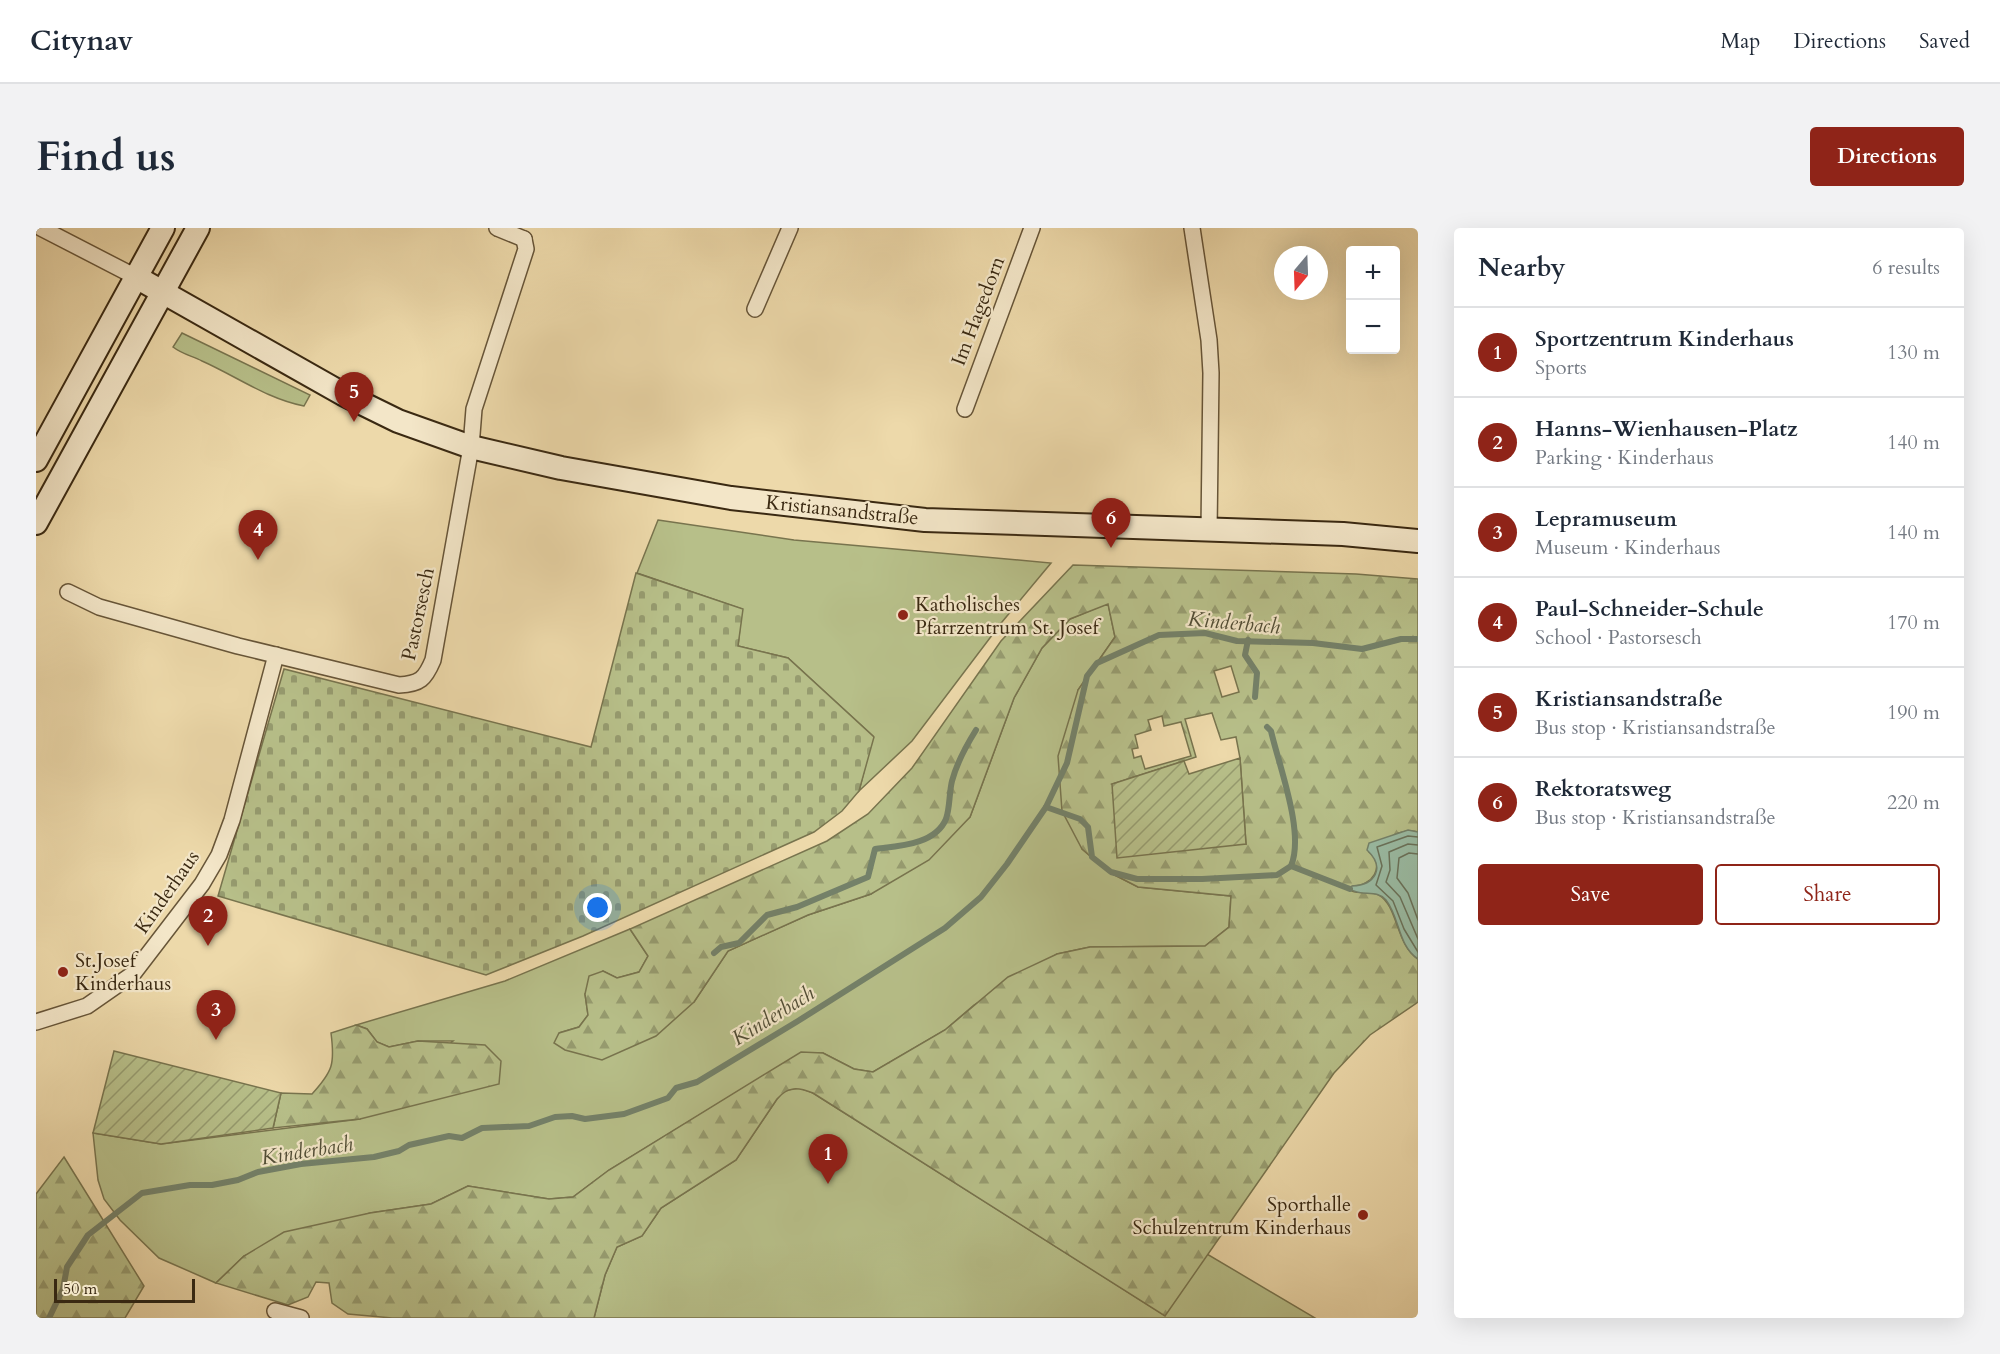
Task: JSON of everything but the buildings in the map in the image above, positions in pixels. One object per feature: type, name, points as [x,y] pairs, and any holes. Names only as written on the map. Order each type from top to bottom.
[{"type":"street","points":[[41,228],[136,277]]},
{"type":"street","points":[[36,460],[163,228]]},
{"type":"street","points":[[36,523],[198,228]]},
{"type":"street","name":"Pastorsesch","points":[[68,592],[99,607],[276,655],[399,685],[418,684],[426,677],[433,660],[471,447],[479,388],[526,249],[527,237],[497,228]]},
{"type":"street","points":[[755,309],[790,228]]},
{"type":"street","name":"Im Hagedorn","points":[[965,409],[1032,228]]},
{"type":"street","points":[[1192,228],[1209,340],[1209,531]]},
{"type":"street","name":"Kristiansandstraße","points":[[136,277],[343,394],[412,427],[471,447],[670,489],[925,519],[1209,531],[1343,534],[1418,541]]},
{"type":"street","name":"Kinderhaus","points":[[36,1022],[87,1006],[134,974],[202,884],[219,855],[232,820],[276,655]]},
{"type":"street","points":[[275,1311],[301,1318]]},
{"type":"green space","points":[[182,333],[310,395],[304,406],[264,393],[173,347]]},
{"type":"green space","points":[[658,520],[794,540],[1051,563],[1002,622],[912,741],[859,791],[873,736],[788,658],[738,646],[742,609],[637,573]]},
{"type":"green space","points":[[1073,565],[1356,574],[1418,579],[1418,832],[1398,833],[1369,852],[1376,863],[1374,874],[1366,883],[1353,886],[1352,891],[1379,895],[1390,908],[1405,945],[1418,959],[1418,1002],[1370,1035],[1334,1073],[1165,1316],[813,1093],[798,1089],[789,1090],[777,1099],[736,1160],[661,1208],[642,1236],[617,1247],[605,1275],[594,1318],[392,1318],[348,1314],[332,1303],[329,1283],[316,1282],[308,1297],[288,1305],[216,1283],[244,1256],[284,1232],[370,1213],[431,1204],[468,1186],[549,1199],[573,1197],[609,1170],[801,1052],[823,1053],[854,1069],[873,1072],[945,1030],[1008,977],[1057,954],[1090,947],[1205,946],[1229,927],[1231,896],[1138,887],[1109,872],[1082,849],[1062,811],[1058,756],[1078,690],[1115,637],[1108,604],[1070,619],[1042,648],[1014,698],[970,817],[929,860],[871,894],[808,915],[728,951],[694,1002],[656,1036],[602,1060],[565,1050],[554,1043],[559,1033],[579,1027],[588,1015],[585,994],[589,976],[603,971],[617,978],[639,972],[648,956],[630,929],[827,841],[868,814],[912,768],[1001,641]],"holes":[[[1231,666],[1239,692],[1222,697],[1214,671]],[[1212,713],[1221,740],[1236,737],[1240,758],[1246,844],[1112,784],[1196,757],[1185,719]],[[1162,716],[1164,726],[1181,722],[1191,756],[1145,769],[1141,756],[1134,758],[1132,749],[1138,748],[1135,735],[1151,730],[1148,720]]]},
{"type":"green space","points":[[636,573],[743,609],[738,646],[788,658],[874,737],[859,791],[842,811],[814,832],[583,936],[486,975],[218,896],[284,669],[591,747]]},
{"type":"green space","points":[[1108,603],[1115,637],[1078,690],[1082,849],[1109,872],[1138,887],[1231,896],[1229,927],[1205,946],[1090,947],[1057,954],[974,1005],[945,1030],[873,1072],[854,1069],[823,1053],[801,1053],[609,1170],[573,1197],[549,1199],[468,1186],[431,1204],[370,1213],[244,1256],[216,1283],[159,1258],[120,1220],[104,1199],[98,1180],[93,1133],[161,1144],[360,1119],[453,1041],[418,1041],[389,1047],[377,1042],[367,1029],[356,1025],[505,981],[630,929],[648,956],[639,972],[617,978],[603,971],[585,994],[588,1015],[579,1027],[559,1033],[694,1002],[728,951],[808,915],[871,894],[970,817],[1014,698],[1042,648],[1070,619]]},
{"type":"green space","points":[[1240,758],[1246,844],[1117,858],[1112,784],[1184,761],[1189,774]]},
{"type":"green space","points":[[356,1025],[367,1029],[377,1042],[389,1047],[418,1041],[485,1045],[501,1061],[499,1084],[360,1119],[273,1128],[281,1093],[312,1094],[331,1066],[333,1052],[331,1033]]},
{"type":"green space","points":[[114,1051],[281,1093],[273,1128],[161,1144],[93,1133]]},
{"type":"green space","points":[[799,1088],[813,1093],[1164,1315],[1207,1254],[1315,1318],[594,1318],[605,1275],[617,1247],[642,1236],[661,1208],[736,1160],[784,1091]]},
{"type":"green space","points":[[64,1157],[144,1286],[125,1318],[36,1318],[36,1194]]},
{"type":"water","points":[[1408,830],[1418,832],[1418,959],[1407,947],[1386,900],[1378,895],[1359,893],[1350,889],[1352,886],[1372,879],[1375,874],[1376,863],[1367,850],[1369,843]]},
{"type":"waterway","name":"Kinderbach","points":[[49,1318],[63,1289],[67,1267],[88,1235],[142,1193],[190,1185],[212,1185],[238,1180],[258,1172],[301,1164],[374,1157],[399,1151],[409,1145],[449,1136],[462,1138],[482,1128],[529,1126],[555,1117],[572,1116],[585,1119],[624,1114],[668,1098],[676,1088],[697,1082],[798,1021],[945,928],[981,897],[1046,807],[1067,763],[1087,676],[1097,663],[1159,635],[1205,633],[1237,641],[1313,643],[1362,649],[1401,639],[1418,639]]},
{"type":"waterway","points":[[1248,640],[1245,655],[1257,673],[1255,697]]},
{"type":"waterway","points":[[1046,807],[1080,819],[1088,827],[1092,857],[1111,872],[1137,879],[1202,879],[1277,875],[1291,866],[1295,836],[1285,780],[1271,731],[1267,727]]},
{"type":"waterway","points":[[714,953],[721,947],[739,943],[767,915],[797,907],[868,877],[875,849],[915,843],[934,834],[946,819],[954,774],[976,730]]},
{"type":"waterway","points":[[1291,866],[1350,889]]},
{"type":"place","name":"Kristiansandstraße","points":[[354,422]]},
{"type":"place","name":"Rektoratsweg","points":[[1111,548]]},
{"type":"place","name":"Paul-Schneider-Schule","points":[[258,560]]},
{"type":"place","name":"Katholisches Pfarrzentrum St. Josef","points":[[903,615]]},
{"type":"place","name":"Hanns-Wienhausen-Platz","points":[[208,946]]},
{"type":"place","name":"St.Josef Kinderhaus","points":[[63,972]]},
{"type":"place","name":"Lepramuseum","points":[[216,1040]]},
{"type":"place","name":"Sportzentrum Kinderhaus","points":[[828,1184]]},
{"type":"place","name":"Sporthalle Schulzentrum Kinderhaus","points":[[1363,1215]]}]
